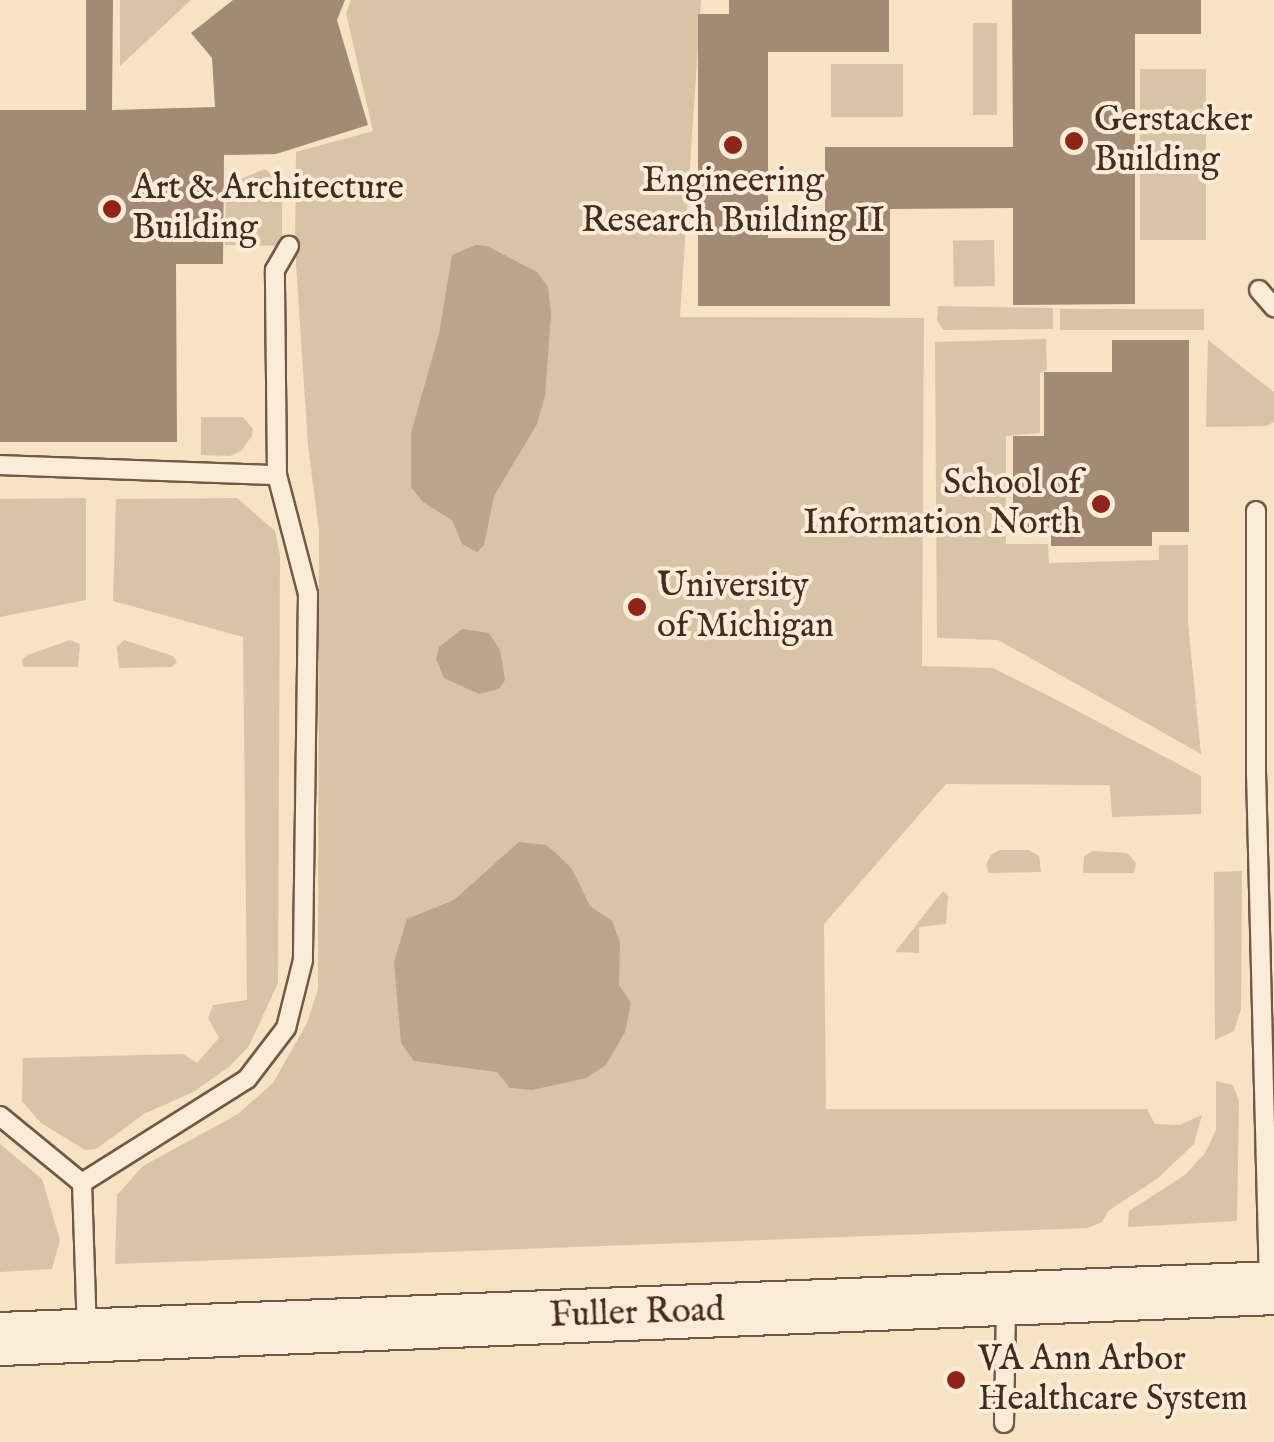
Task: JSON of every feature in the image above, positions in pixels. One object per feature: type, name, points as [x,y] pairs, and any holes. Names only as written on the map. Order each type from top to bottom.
[{"type":"main road","name":"Fuller Road","points":[[0,1339],[1271,1288]]},
{"type":"lane","points":[[82,1183],[247,1079],[286,1028],[303,960],[308,594],[277,475],[275,270],[289,246]]},
{"type":"lane","points":[[1259,290],[1274,307]]},
{"type":"lane","points":[[0,464],[277,475]]},
{"type":"lane","points":[[1256,510],[1266,838],[1271,1288]]},
{"type":"lane","points":[[0,1116],[82,1183],[88,1336]]},
{"type":"lane","points":[[1004,1424],[1006,1298]]},
{"type":"shaded area","points":[[120,0],[191,0],[120,66]]},
{"type":"shaded area","points":[[351,0],[701,0],[680,317],[924,318],[922,666],[993,668],[1201,776],[1201,814],[1112,817],[1110,785],[946,784],[824,924],[826,1109],[1147,1109],[1155,1124],[1179,1125],[1202,1115],[1194,1144],[1158,1178],[1108,1211],[1102,1222],[1088,1228],[115,1264],[117,1195],[143,1166],[238,1114],[273,1083],[307,1023],[318,989],[319,530],[308,446],[295,249],[296,152],[373,131],[346,13]]},
{"type":"shaded area","points":[[973,23],[997,23],[997,115],[973,115]]},
{"type":"shaded area","points":[[831,64],[903,64],[903,117],[831,117]]},
{"type":"shaded area","points":[[1140,69],[1206,69],[1206,240],[1140,240]]},
{"type":"shaded area","points":[[265,169],[282,184],[282,246],[225,245],[226,185]]},
{"type":"shaded area","points":[[994,240],[995,286],[954,287],[953,241]]},
{"type":"shaded area","points":[[476,245],[487,246],[537,272],[548,287],[551,314],[545,396],[537,424],[494,496],[484,545],[477,552],[462,544],[452,520],[423,502],[411,487],[411,433],[439,334],[452,255]]},
{"type":"shaded area","points":[[938,306],[1053,308],[1053,329],[943,330],[937,320]]},
{"type":"shaded area","points":[[1060,309],[1204,309],[1204,330],[1060,330]]},
{"type":"shaded area","points":[[1046,339],[1047,370],[1040,373],[1040,433],[1006,436],[1006,544],[1048,544],[1049,563],[1159,560],[1159,545],[1188,545],[1188,623],[1201,754],[998,640],[937,638],[935,342]]},
{"type":"shaded area","points":[[1208,340],[1274,392],[1274,422],[1266,426],[1206,427]]},
{"type":"shaded area","points":[[201,417],[243,417],[253,429],[252,436],[241,451],[230,456],[201,455]]},
{"type":"shaded area","points":[[86,498],[86,600],[0,617],[0,499]]},
{"type":"shaded area","points":[[237,498],[275,531],[280,555],[278,983],[249,1046],[229,1067],[193,1092],[144,1114],[96,1149],[85,1150],[41,1123],[22,1101],[23,1058],[183,1054],[197,1063],[219,1038],[208,1018],[213,1005],[247,1000],[243,637],[113,601],[116,499]]},
{"type":"shaded area","points":[[462,629],[489,633],[500,650],[505,680],[499,689],[479,694],[444,678],[436,659],[439,647]]},
{"type":"shaded area","points":[[70,640],[80,644],[78,667],[23,667],[22,660],[28,655]]},
{"type":"shaded area","points":[[124,640],[173,656],[177,662],[172,667],[119,668],[117,647]]},
{"type":"shaded area","points":[[519,842],[546,845],[556,853],[572,869],[590,906],[612,921],[620,942],[619,985],[631,1003],[625,1032],[606,1065],[586,1078],[532,1090],[510,1088],[497,1072],[414,1061],[401,1043],[394,962],[407,919],[454,900]]},
{"type":"shaded area","points":[[1000,850],[1029,850],[1039,856],[1041,872],[989,873],[986,865],[991,855]]},
{"type":"shaded area","points":[[1093,851],[1127,853],[1136,863],[1134,873],[1083,873],[1084,856]]},
{"type":"shaded area","points":[[1242,871],[1241,1009],[1234,1031],[1215,1040],[1214,872]]},
{"type":"shaded area","points":[[943,891],[948,896],[946,924],[919,927],[919,953],[895,952]]},
{"type":"shaded area","points":[[1216,1081],[1233,1085],[1239,1101],[1237,1221],[1128,1227],[1129,1211],[1185,1175],[1205,1153],[1216,1130]]},
{"type":"shaded area","points":[[0,1144],[42,1179],[60,1240],[52,1269],[0,1272]]},
{"type":"building","name":"Art & Architecture Building","points":[[86,0],[113,0],[112,110],[215,107],[212,58],[191,33],[233,0],[345,0],[337,20],[368,125],[276,154],[224,155],[223,264],[176,264],[177,442],[0,442],[0,110],[86,110]]},
{"type":"building","points":[[729,0],[889,0],[889,52],[768,52],[768,238],[825,238],[825,147],[1013,147],[1012,0],[1201,0],[1201,34],[1135,34],[1135,304],[1013,305],[1013,208],[890,209],[890,306],[698,306],[698,14],[729,14]]},
{"type":"building","name":"School of Information North","points":[[1112,340],[1189,340],[1189,532],[1152,532],[1152,546],[1051,546],[1051,532],[1013,532],[1013,436],[1044,436],[1044,372],[1112,372]]},
{"type":"place","name":"Gerstacker Building","points":[[1074,141]]},
{"type":"place","name":"Engineering Research Building II","points":[[733,145]]},
{"type":"place","name":"Art & Architecture Building","points":[[112,209]]},
{"type":"place","name":"School of Information North","points":[[1101,504]]},
{"type":"place","name":"University of Michigan","points":[[637,607]]},
{"type":"place","name":"VA Ann Arbor Healthcare System","points":[[956,1380]]}]
